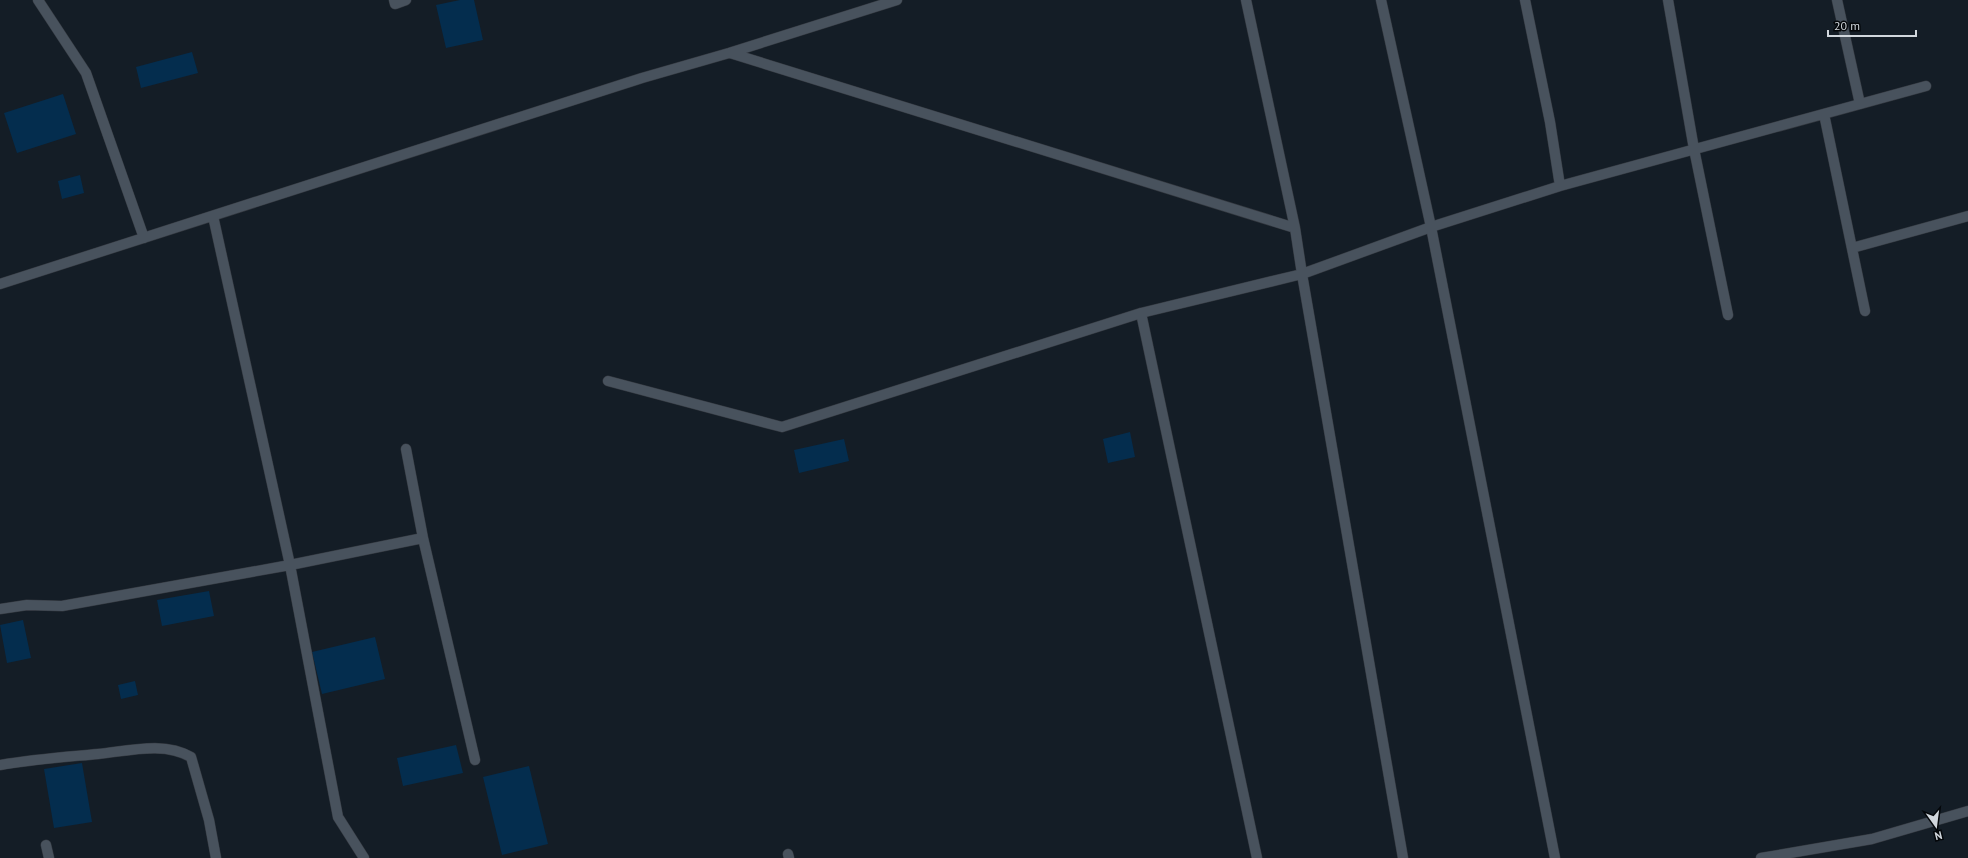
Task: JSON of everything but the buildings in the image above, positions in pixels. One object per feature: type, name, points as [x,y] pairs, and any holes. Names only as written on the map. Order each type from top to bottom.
[{"type":"street","points":[[38,0],[86,73],[144,238]]},
{"type":"street","points":[[394,0],[395,4],[406,0]]},
{"type":"street","points":[[0,284],[642,78],[729,53],[897,0]]},
{"type":"street","points":[[1246,0],[1296,228],[1302,274],[1403,858]]},
{"type":"street","points":[[1381,0],[1430,227],[1555,858]]},
{"type":"street","points":[[1526,0],[1550,122],[1560,186]]},
{"type":"street","points":[[1668,0],[1694,149],[1728,315]]},
{"type":"street","points":[[1837,0],[1860,104]]},
{"type":"street","points":[[729,53],[1296,228]]},
{"type":"street","points":[[608,381],[782,427],[1141,313],[1302,274],[1430,227],[1560,186],[1926,86]]},
{"type":"street","points":[[1824,114],[1865,312]]},
{"type":"street","points":[[213,216],[290,565],[338,817],[364,858]]},
{"type":"street","points":[[1852,248],[1968,216]]},
{"type":"street","points":[[1141,313],[1258,858]]},
{"type":"street","points":[[406,449],[423,538],[475,760]]},
{"type":"street","points":[[0,609],[27,605],[62,606],[290,565],[423,538]]},
{"type":"street","points":[[0,765],[39,758],[155,748],[182,752],[191,757],[210,820],[216,858]]},
{"type":"street","points":[[1761,858],[1872,839],[1968,812]]},
{"type":"street","points":[[46,845],[49,858]]}]
